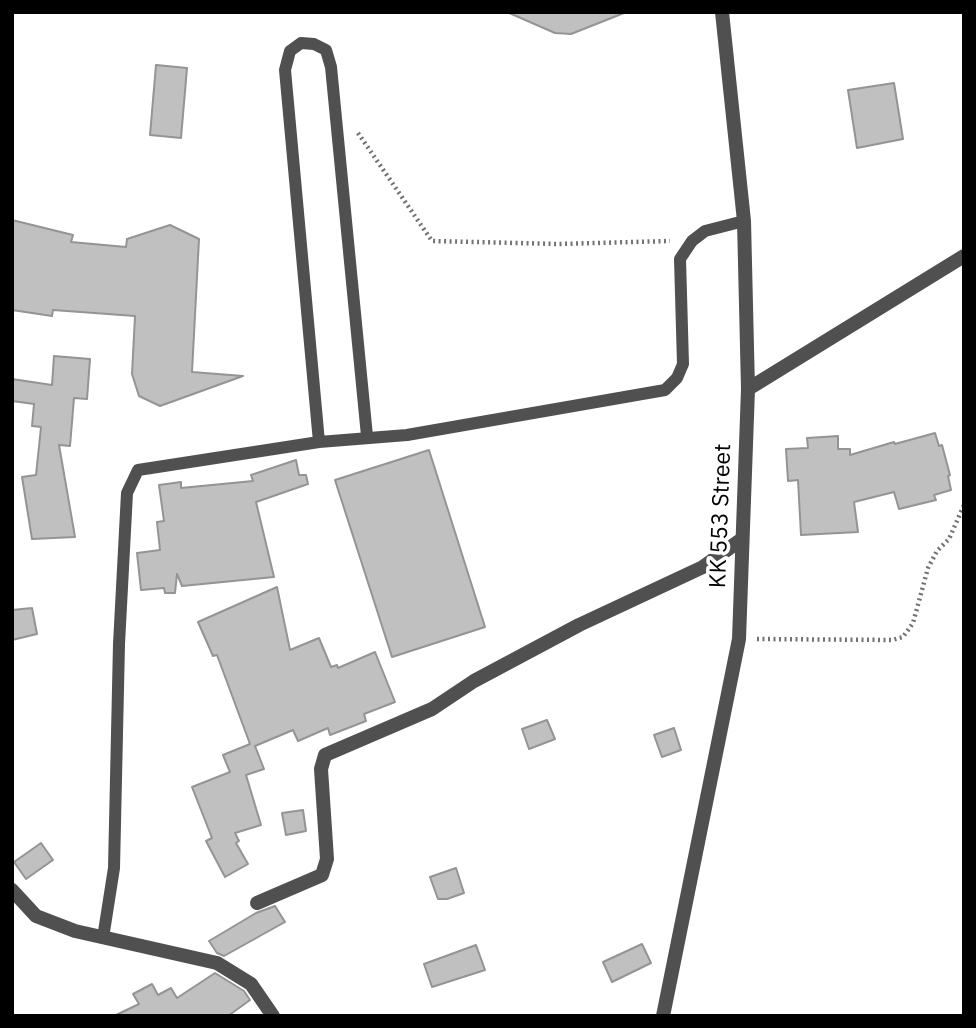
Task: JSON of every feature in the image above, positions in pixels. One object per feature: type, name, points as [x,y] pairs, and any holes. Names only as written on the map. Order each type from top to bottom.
[{"type":"street","name":"KK 553 Street","points":[[663,1016],[739,639],[748,389],[744,221],[722,12]]},
{"type":"street","points":[[748,389],[964,256]]},
{"type":"street","points":[[257,903],[322,875],[327,859],[321,769],[325,755],[432,709],[474,681],[568,631],[703,567],[742,539]]},
{"type":"street","points":[[12,890],[36,916],[75,931],[216,963],[251,984],[273,1016]]},
{"type":"lane","points":[[319,442],[285,70],[290,51],[302,43],[314,44],[326,50],[331,67],[368,436]]},
{"type":"lane","points":[[103,938],[114,868],[119,644],[127,493],[138,470],[319,442],[407,435],[665,390],[677,378],[683,364],[680,259],[692,241],[705,231],[744,221]]},
{"type":"path","points":[[335,103],[361,136],[432,241],[559,244],[692,241]]},
{"type":"path","points":[[739,639],[892,640],[903,637],[913,623],[928,568],[937,551],[949,539],[964,505]]},
{"type":"building","points":[[507,12],[624,13],[571,34],[555,33]]},
{"type":"building","points":[[156,65],[187,68],[181,138],[150,135]]},
{"type":"building","points":[[894,83],[903,139],[857,148],[848,90]]},
{"type":"building","points":[[12,220],[73,235],[71,242],[126,247],[127,239],[170,225],[199,239],[192,372],[243,376],[160,406],[139,396],[132,374],[135,316],[53,310],[52,316],[12,310]]},
{"type":"building","points":[[54,356],[90,359],[87,399],[74,398],[70,446],[59,445],[75,537],[32,539],[22,477],[36,475],[41,427],[32,426],[34,404],[12,401],[12,379],[52,385]]},
{"type":"building","points":[[935,433],[939,446],[942,445],[951,490],[934,495],[936,500],[899,509],[894,492],[854,502],[858,532],[801,535],[798,480],[788,481],[786,449],[808,448],[807,438],[838,436],[838,449],[850,449],[850,455]]},
{"type":"building","points":[[429,450],[485,627],[392,657],[335,480]]},
{"type":"building","points":[[296,460],[299,475],[306,475],[308,484],[256,502],[274,577],[182,586],[177,574],[175,593],[165,593],[164,588],[141,590],[137,553],[160,550],[157,522],[164,521],[159,485],[181,482],[181,488],[253,481],[251,475]]},
{"type":"building","points":[[277,587],[290,650],[319,638],[331,667],[337,665],[338,668],[375,652],[395,702],[364,714],[366,721],[330,735],[328,728],[298,741],[293,730],[255,746],[264,769],[246,775],[261,825],[235,833],[239,841],[236,843],[248,864],[225,877],[206,841],[212,838],[192,787],[230,772],[223,755],[250,744],[217,655],[213,656],[198,622]]},
{"type":"building","points":[[32,608],[37,634],[12,640],[12,610]]},
{"type":"building","points":[[547,720],[555,739],[529,749],[522,729]]},
{"type":"building","points":[[674,728],[681,750],[662,757],[654,735]]},
{"type":"building","points":[[303,810],[306,831],[286,835],[282,813]]},
{"type":"building","points":[[41,843],[53,860],[26,879],[14,862]]},
{"type":"building","points":[[456,868],[464,893],[438,899],[430,877]]},
{"type":"building","points":[[275,906],[285,922],[224,956],[217,953],[209,941],[256,913]]},
{"type":"building","points":[[642,944],[651,963],[612,982],[603,962]]},
{"type":"building","points":[[476,945],[485,970],[432,987],[424,964]]},
{"type":"building","points":[[215,973],[244,991],[250,1000],[228,1016],[114,1016],[139,1004],[133,994],[152,984],[158,995],[171,988],[177,998]]}]
